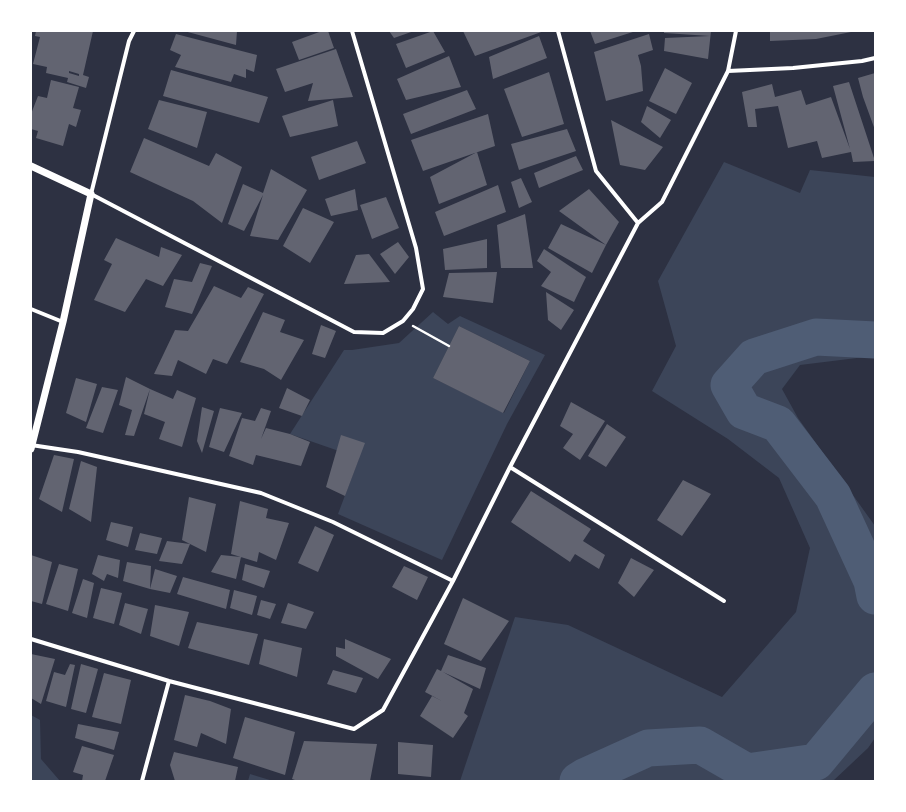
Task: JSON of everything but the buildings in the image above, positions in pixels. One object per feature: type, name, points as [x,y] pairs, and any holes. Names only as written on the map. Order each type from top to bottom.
[{"type":"street","points":[[134,31],[130,40],[91,194],[63,322],[31,446],[78,452],[261,493],[333,522],[453,581]]},
{"type":"street","points":[[31,166],[91,194],[354,332],[383,333],[403,322],[413,309],[423,289],[416,248],[352,31]]},
{"type":"street","points":[[558,31],[596,171],[638,223]]},
{"type":"street","points":[[31,639],[170,681],[354,729],[383,710],[453,581],[510,466],[638,223],[662,202],[728,71],[736,31]]},
{"type":"street","points":[[728,71],[793,68],[862,61],[875,58]]},
{"type":"street","points":[[31,309],[63,322]]},
{"type":"street","points":[[510,466],[724,602]]},
{"type":"street","points":[[142,781],[170,681]]},
{"type":"path","points":[[403,322],[449,346]]},
{"type":"shaded area","points":[[724,162],[800,193],[810,170],[875,177],[875,357],[873,356],[800,365],[782,389],[798,418],[875,526],[875,738],[868,748],[833,781],[460,781],[515,617],[568,625],[722,697],[796,612],[810,548],[779,478],[728,439],[652,391],[676,346],[658,281]]},
{"type":"shaded area","points":[[433,312],[448,324],[460,316],[545,355],[507,424],[442,560],[338,514],[359,458],[290,434],[344,350],[399,343]],"holes":[[[459,326],[530,361],[504,413],[433,378]]]},
{"type":"shaded area","points":[[31,715],[40,720],[41,759],[60,781],[31,781]]},
{"type":"shaded area","points":[[250,774],[273,781],[248,781]]},
{"type":"waterway","points":[[875,340],[816,337],[754,357],[729,385],[744,411],[778,424],[833,496],[872,581],[875,596]]},
{"type":"waterway","points":[[578,781],[648,748],[700,745],[747,772],[816,762],[875,691]]}]
